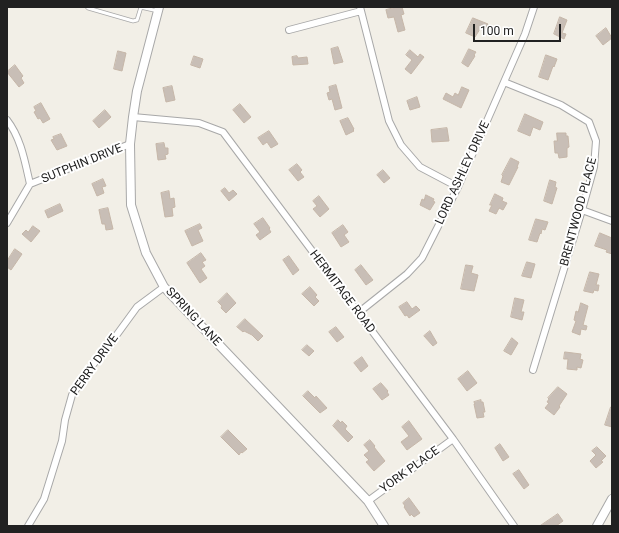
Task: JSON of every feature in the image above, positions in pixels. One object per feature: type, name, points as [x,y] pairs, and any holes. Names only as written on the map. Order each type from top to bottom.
[{"type":"street","name":"LORD ASHLEY DRIVE","points":[[358,314],[407,274],[422,258],[458,187],[525,34],[534,7]]},
{"type":"street","name":"SPRING LANE","points":[[158,9],[137,91],[130,144],[130,206],[146,253],[164,287],[368,501],[384,526]]},
{"type":"street","points":[[289,30],[361,9],[389,121],[401,145],[420,167],[458,187]]},
{"type":"street","name":"BRENTWOOD PLACE","points":[[504,82],[561,105],[589,122],[596,141],[594,167],[533,370]]},
{"type":"street","name":"HERMITAGE ROAD","points":[[133,117],[198,122],[223,132],[453,439],[514,526]]},
{"type":"street","points":[[7,120],[11,125],[23,153],[30,184]]},
{"type":"street","name":"SUTPHIN DRIVE","points":[[7,223],[30,184],[130,144]]},
{"type":"street","points":[[582,210],[612,221]]},
{"type":"street","name":"PERRY DRIVE","points":[[28,526],[44,499],[62,441],[65,420],[72,395],[91,367],[137,307],[164,287]]},
{"type":"street","name":"YORK PLACE","points":[[368,501],[453,439]]},
{"type":"street","points":[[597,526],[612,499]]},
{"type":"lane","points":[[87,7],[133,21],[137,20],[141,7],[158,9]]},
{"type":"building","points":[[402,7],[404,14],[401,15],[405,30],[398,32],[394,17],[388,18],[386,10]]},
{"type":"building","points":[[560,17],[567,20],[562,33],[566,34],[564,39],[554,34]]},
{"type":"building","points":[[473,18],[488,24],[484,31],[480,29],[475,37],[466,33]]},
{"type":"building","points":[[606,28],[612,38],[603,45],[596,36]]},
{"type":"building","points":[[338,47],[343,62],[334,64],[331,49]]},
{"type":"building","points":[[469,49],[476,52],[468,67],[462,63]]},
{"type":"building","points":[[410,50],[418,57],[420,54],[424,57],[411,74],[405,69],[412,60],[406,55]]},
{"type":"building","points":[[118,51],[126,53],[122,71],[114,69]]},
{"type":"building","points":[[546,55],[557,59],[548,80],[539,77]]},
{"type":"building","points":[[194,56],[203,59],[200,68],[191,65]]},
{"type":"building","points":[[297,56],[298,58],[307,57],[308,64],[293,65],[292,57]]},
{"type":"building","points":[[15,65],[23,76],[21,78],[24,83],[19,87],[7,72]]},
{"type":"building","points":[[336,85],[342,108],[335,110],[332,99],[329,100],[327,93],[330,92],[329,87]]},
{"type":"building","points":[[172,86],[175,100],[166,102],[163,88]]},
{"type":"building","points":[[462,87],[469,90],[461,108],[443,99],[446,93],[453,97],[455,93],[458,95]]},
{"type":"building","points":[[417,97],[420,107],[410,110],[407,101]]},
{"type":"building","points":[[41,103],[50,119],[43,123],[40,118],[38,119],[34,112],[36,111],[34,107]]},
{"type":"building","points":[[240,104],[251,117],[244,123],[233,110]]},
{"type":"building","points":[[105,110],[111,117],[99,128],[93,121]]},
{"type":"building","points":[[525,114],[543,122],[540,130],[533,127],[530,136],[518,131]]},
{"type":"building","points":[[348,118],[354,131],[346,135],[340,121]]},
{"type":"building","points":[[447,128],[449,141],[432,142],[431,130]]},
{"type":"building","points":[[269,131],[278,144],[271,148],[267,142],[263,145],[258,138]]},
{"type":"building","points":[[557,133],[566,133],[566,136],[568,136],[569,147],[567,148],[567,157],[559,158],[558,153],[555,153],[554,141],[557,141]]},
{"type":"building","points":[[61,134],[67,146],[57,150],[51,140],[54,139],[53,137]]},
{"type":"building","points":[[164,143],[165,148],[168,148],[168,154],[165,155],[166,159],[158,160],[156,144]]},
{"type":"building","points":[[511,158],[519,162],[509,185],[501,182],[502,175]]},
{"type":"building","points":[[297,164],[302,170],[300,172],[304,177],[298,181],[289,170]]},
{"type":"building","points":[[383,170],[390,178],[384,183],[377,175]]},
{"type":"building","points":[[103,179],[106,186],[102,187],[104,193],[97,196],[92,184]]},
{"type":"building","points":[[550,180],[556,182],[555,187],[557,188],[552,204],[544,201]]},
{"type":"building","points":[[225,188],[229,193],[233,190],[237,194],[229,201],[221,191]]},
{"type":"building","points":[[169,191],[170,199],[174,198],[175,207],[172,208],[173,216],[165,217],[161,193]]},
{"type":"building","points":[[495,194],[503,198],[502,201],[507,203],[503,210],[499,208],[496,214],[489,211]]},
{"type":"building","points":[[426,195],[434,199],[433,201],[435,202],[430,210],[420,205],[422,199],[424,200]]},
{"type":"building","points":[[319,196],[329,209],[320,217],[313,209],[317,206],[313,201]]},
{"type":"building","points":[[60,204],[63,211],[48,218],[45,211]]},
{"type":"building","points":[[108,208],[113,229],[106,230],[105,224],[102,224],[99,210]]},
{"type":"building","points":[[263,218],[271,232],[260,240],[256,235],[260,232],[254,224]]},
{"type":"building","points":[[536,219],[548,222],[545,230],[542,229],[537,242],[529,240]]},
{"type":"building","points":[[200,224],[202,228],[198,230],[203,241],[192,246],[185,231]]},
{"type":"building","points":[[343,225],[348,232],[344,235],[349,242],[341,247],[332,233]]},
{"type":"building","points":[[33,226],[40,231],[31,242],[22,234],[26,230],[28,232]]},
{"type":"building","points":[[600,233],[612,238],[612,254],[606,252],[607,250],[595,246]]},
{"type":"building","points":[[15,249],[22,254],[11,270],[7,267],[7,261]]},
{"type":"building","points":[[201,253],[206,260],[202,262],[205,266],[201,269],[207,278],[200,283],[187,263]]},
{"type":"building","points":[[289,256],[299,270],[293,275],[283,260]]},
{"type":"building","points":[[527,262],[535,264],[531,278],[522,276]]},
{"type":"building","points":[[361,265],[373,280],[366,285],[355,270]]},
{"type":"building","points":[[466,265],[473,266],[471,273],[478,275],[474,291],[461,289]]},
{"type":"building","points":[[590,272],[599,274],[596,285],[599,285],[598,291],[594,290],[593,293],[584,291]]},
{"type":"building","points":[[310,287],[317,295],[315,297],[319,301],[314,306],[302,294]]},
{"type":"building","points":[[227,293],[236,303],[226,313],[218,302]]},
{"type":"building","points":[[515,298],[524,300],[521,312],[524,312],[522,320],[511,317]]},
{"type":"building","points":[[407,302],[412,309],[416,306],[420,310],[409,318],[407,315],[405,316],[399,307]]},
{"type":"building","points":[[581,303],[588,306],[583,325],[587,326],[586,330],[581,329],[580,335],[572,332],[576,321],[574,320],[576,311],[578,312]]},
{"type":"building","points":[[245,319],[263,336],[258,341],[252,335],[244,331],[243,332],[237,327]]},
{"type":"building","points":[[336,327],[344,337],[337,342],[329,332]]},
{"type":"building","points":[[430,331],[437,343],[433,346],[424,336]]},
{"type":"building","points":[[512,338],[518,343],[511,355],[504,351]]},
{"type":"building","points":[[307,345],[314,351],[309,356],[302,350]]},
{"type":"building","points":[[565,352],[581,354],[580,359],[583,360],[581,368],[577,367],[577,370],[567,369],[568,359],[564,359]]},
{"type":"building","points":[[362,357],[368,366],[361,372],[354,363]]},
{"type":"building","points":[[468,371],[477,383],[467,391],[458,379]]},
{"type":"building","points":[[381,383],[388,391],[387,392],[389,395],[382,400],[373,389]]},
{"type":"building","points":[[558,387],[567,394],[554,415],[545,408],[549,403],[547,402],[549,399],[548,398]]},
{"type":"building","points":[[308,391],[315,398],[316,396],[327,408],[320,413],[303,396]]},
{"type":"building","points":[[481,400],[481,402],[483,402],[485,412],[483,412],[484,417],[477,418],[474,402]]},
{"type":"building","points":[[612,407],[612,427],[605,425]]},
{"type":"building","points":[[338,420],[341,423],[342,421],[347,426],[345,429],[353,437],[348,442],[333,426]]},
{"type":"building","points":[[409,421],[422,439],[407,450],[401,442],[409,436],[402,427]]},
{"type":"building","points":[[228,430],[247,449],[239,455],[221,437]]},
{"type":"building","points":[[370,440],[385,461],[374,471],[366,462],[369,460],[364,455],[369,451],[364,445]]},
{"type":"building","points":[[500,444],[509,457],[503,461],[495,448]]},
{"type":"building","points":[[597,447],[606,456],[601,461],[603,462],[596,468],[590,461],[596,455],[592,451]]},
{"type":"building","points":[[519,470],[529,485],[524,489],[513,474]]},
{"type":"building","points":[[409,498],[420,513],[414,517],[411,514],[410,516],[404,507],[405,506],[403,503]]},
{"type":"building","points":[[558,514],[563,521],[556,526],[540,526]]}]
